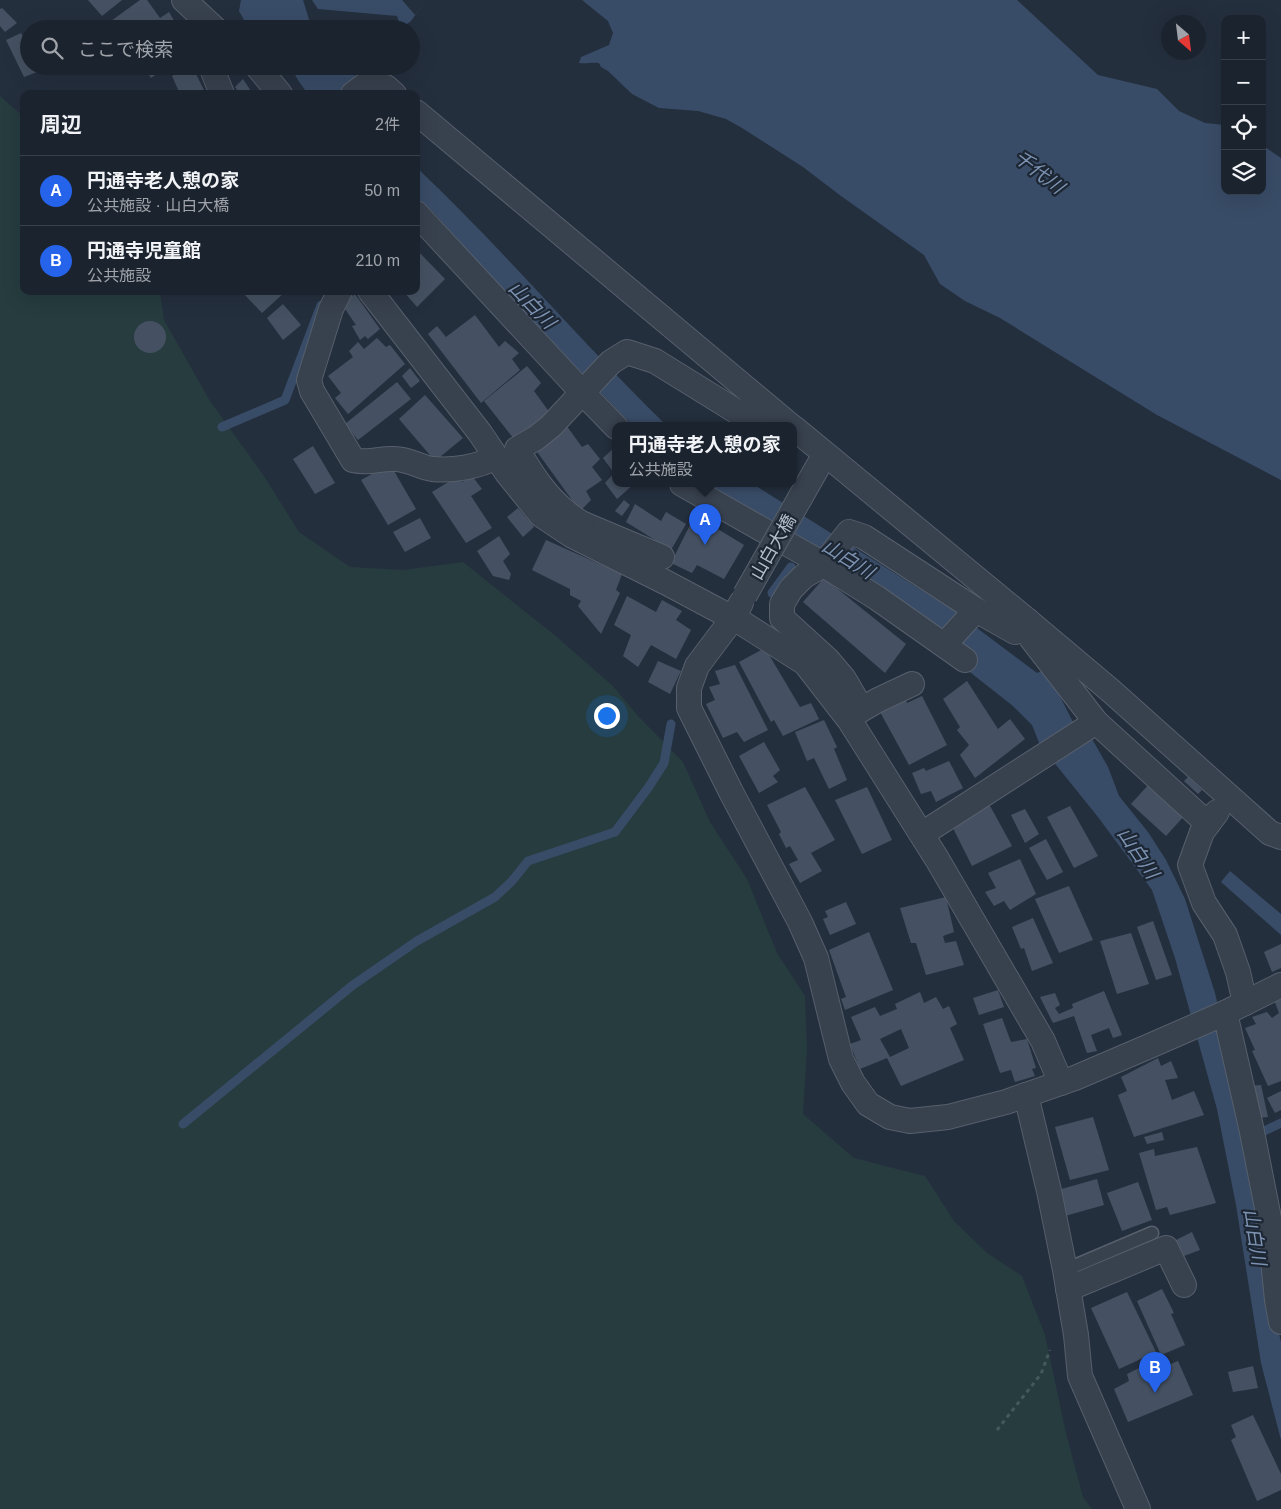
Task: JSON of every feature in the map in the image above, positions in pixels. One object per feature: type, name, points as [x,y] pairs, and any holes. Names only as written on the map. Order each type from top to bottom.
[{"type":"street","points":[[184,0],[205,20]]},
{"type":"street","points":[[215,75],[220,90]]},
{"type":"street","points":[[264,75],[277,90]]},
{"type":"street","points":[[359,89],[386,87],[389,90]]},
{"type":"street","points":[[420,115],[785,422]]},
{"type":"street","points":[[420,217],[585,389],[612,422]]},
{"type":"street","points":[[338,295],[331,309],[309,380],[312,391],[354,460],[364,463],[396,459],[431,469],[441,469],[474,466],[486,463],[496,457]]},
{"type":"street","points":[[373,295],[480,433],[507,473],[541,515],[579,531],[662,557]]},
{"type":"street","points":[[754,422],[655,361],[627,352],[611,362],[551,426],[536,438],[517,449],[545,492],[579,531],[733,618],[805,662],[854,713]]},
{"type":"street","points":[[797,432],[1111,691],[1270,833],[1281,837]]},
{"type":"street","name":"山白大橋","points":[[825,454],[733,618],[698,666],[688,688],[689,708],[800,922],[816,958],[840,1059],[852,1083],[868,1104],[890,1117],[910,1121],[948,1117],[1006,1102],[1061,1083],[1192,1028],[1281,985]]},
{"type":"street","points":[[687,487],[877,598],[965,660]]},
{"type":"street","points":[[1028,621],[1015,632],[976,610],[864,537],[849,532],[823,565],[804,576],[782,604],[782,618],[827,659],[844,679],[854,713],[1038,1033],[1061,1083]]},
{"type":"street","points":[[944,645],[976,610]]},
{"type":"street","points":[[1028,621],[1031,638],[1090,725],[1208,824]]},
{"type":"street","points":[[854,713],[912,684]]},
{"type":"street","points":[[922,834],[1039,760],[1090,725]]},
{"type":"street","points":[[1229,796],[1202,832],[1190,865],[1204,903],[1225,935],[1238,972],[1230,1010],[1269,1218],[1281,1322]]},
{"type":"street","points":[[1026,1095],[1049,1191],[1072,1313],[1080,1376],[1138,1509]]},
{"type":"street","points":[[1066,1280],[1166,1248],[1184,1285]]},
{"type":"lane","points":[[1066,1280],[1152,1233]]},
{"type":"path","points":[[997,1430],[1041,1374],[1058,1329],[1064,1318],[1072,1313]]},
{"type":"green space","points":[[0,96],[20,114],[20,295],[161,295],[164,320],[210,401],[264,476],[299,532],[350,567],[403,570],[463,562],[557,637],[613,686],[638,716],[683,762],[710,822],[747,879],[777,953],[805,996],[807,1049],[803,1114],[854,1158],[925,1176],[954,1221],[987,1253],[1022,1276],[1045,1335],[1066,1433],[1083,1497],[1092,1509],[0,1509]]},
{"type":"water","points":[[241,0],[303,0],[309,20],[244,20],[239,11]]},
{"type":"water","points":[[312,0],[402,0],[415,15],[426,0],[412,20],[398,20],[397,16],[318,9]]},
{"type":"water","name":"千代川","points":[[582,0],[1017,0],[1098,75],[1157,89],[1179,111],[1205,123],[1221,125],[1221,195],[1266,195],[1266,148],[1281,158],[1281,480],[1157,415],[1000,318],[965,301],[940,284],[924,255],[803,167],[742,128],[726,119],[698,111],[659,108],[632,94],[608,71],[601,67],[599,63],[579,63],[581,57],[609,45],[613,33],[608,21]]},
{"type":"water","points":[[420,171],[663,422],[629,422],[502,290],[434,213],[420,201]]},
{"type":"water","points":[[707,487],[758,487],[953,610],[1037,673],[1046,669],[1074,724],[1091,737],[1108,767],[1119,796],[1148,832],[1166,860],[1185,899],[1215,993],[1244,1120],[1273,1308],[1281,1342],[1281,1440],[1261,1363],[1236,1205],[1217,1109],[1175,958],[1152,890],[1098,817],[1040,745],[1032,725],[1013,706],[966,669]]},
{"type":"water","points":[[1230,871],[1281,914],[1281,935],[1221,882]]},
{"type":"building","points":[[88,0],[122,0],[102,16]]},
{"type":"building","points":[[140,0],[147,0],[160,18],[169,12],[174,20],[112,20]]},
{"type":"building","points":[[2,8],[17,23],[5,32],[0,26],[0,9]]},
{"type":"building","points":[[20,33],[20,69],[6,40]]},
{"type":"building","points":[[196,75],[204,90],[178,90],[172,76]]},
{"type":"building","points":[[243,79],[250,90],[237,90],[235,87]]},
{"type":"building","points":[[420,253],[445,279],[417,307],[406,295],[420,295]]},
{"type":"building","points":[[245,295],[282,295],[262,313]]},
{"type":"building","points":[[356,295],[380,329],[368,339],[365,336],[360,340],[352,326],[356,325],[341,303]]},
{"type":"building","points":[[283,304],[301,325],[283,340],[267,318]]},
{"type":"building","points":[[475,315],[499,347],[505,341],[519,353],[512,359],[520,370],[481,403],[428,334],[437,326],[446,337]]},
{"type":"building","points":[[150,321],[162,325],[166,337],[162,349],[150,353],[138,349],[134,337],[138,325]]},
{"type":"building","points":[[377,338],[386,347],[390,345],[405,364],[348,414],[335,398],[341,393],[328,376],[353,357],[349,351],[358,342],[364,349]]},
{"type":"building","points":[[527,366],[541,383],[534,391],[550,413],[514,439],[484,401]]},
{"type":"building","points":[[410,368],[420,381],[411,388],[402,376]]},
{"type":"building","points":[[397,382],[411,399],[358,440],[345,424]]},
{"type":"building","points":[[425,395],[463,438],[435,461],[399,419]]},
{"type":"building","points":[[566,425],[582,447],[588,444],[600,459],[592,467],[602,480],[586,491],[591,500],[580,511],[535,449]]},
{"type":"building","points":[[313,446],[335,483],[315,494],[293,459]]},
{"type":"building","points":[[612,450],[612,470],[603,458]]},
{"type":"building","points":[[390,464],[416,509],[388,525],[361,480]]},
{"type":"building","points":[[612,475],[612,487],[631,487],[617,499],[605,483]]},
{"type":"building","points":[[458,476],[462,482],[472,476],[482,489],[471,496],[492,528],[466,543],[432,492]]},
{"type":"building","points":[[624,500],[630,505],[622,516],[615,511]]},
{"type":"building","points":[[635,504],[661,521],[666,512],[686,524],[671,550],[626,522]]},
{"type":"building","points":[[518,508],[534,527],[523,537],[507,517]]},
{"type":"building","points":[[695,515],[744,545],[724,579],[697,565],[692,573],[671,563]]},
{"type":"building","points":[[420,518],[431,538],[405,552],[393,532]]},
{"type":"building","points":[[499,536],[510,554],[503,561],[511,574],[509,580],[493,576],[477,551]]},
{"type":"building","points":[[546,540],[622,574],[616,590],[620,593],[601,634],[578,606],[581,601],[570,595],[570,589],[532,570]]},
{"type":"building","points":[[824,578],[906,644],[885,673],[803,602]]},
{"type":"building","points":[[627,596],[656,612],[662,600],[682,611],[676,620],[691,630],[676,659],[651,645],[638,667],[623,656],[631,635],[614,625]]},
{"type":"building","points":[[765,648],[800,707],[811,703],[819,719],[783,736],[774,720],[771,722],[739,662]]},
{"type":"building","points":[[658,661],[681,671],[670,694],[648,682]]},
{"type":"building","points":[[735,665],[768,730],[744,742],[737,732],[723,738],[706,704],[715,700],[709,687],[720,684],[715,671]]},
{"type":"building","points":[[967,681],[998,729],[1010,719],[1025,739],[975,778],[960,755],[969,745],[957,730],[960,727],[943,699]]},
{"type":"building","points":[[904,696],[907,703],[922,696],[947,745],[909,765],[879,710]]},
{"type":"building","points":[[824,720],[837,747],[834,749],[847,780],[829,789],[814,758],[807,761],[795,732]]},
{"type":"building","points":[[764,742],[780,770],[773,776],[778,782],[759,793],[739,756]]},
{"type":"building","points":[[949,761],[963,788],[936,802],[931,791],[921,794],[912,773],[924,768],[926,771]]},
{"type":"building","points":[[1188,777],[1202,790],[1198,794],[1184,781]]},
{"type":"building","points":[[1150,783],[1185,815],[1166,836],[1131,804]]},
{"type":"building","points":[[805,787],[835,840],[811,853],[822,871],[800,883],[789,864],[798,860],[790,846],[786,848],[779,834],[781,832],[767,805]]},
{"type":"building","points":[[867,787],[892,840],[862,854],[835,800]]},
{"type":"building","points":[[989,804],[1012,846],[972,866],[951,824]]},
{"type":"building","points":[[1070,806],[1098,856],[1074,868],[1047,817]]},
{"type":"building","points":[[1025,809],[1039,834],[1025,843],[1011,815]]},
{"type":"building","points":[[1046,839],[1063,872],[1047,880],[1029,848]]},
{"type":"building","points":[[1020,859],[1036,894],[1010,910],[1004,901],[994,906],[985,892],[996,888],[988,873]]},
{"type":"building","points":[[1069,886],[1093,940],[1059,953],[1035,899]]},
{"type":"building","points":[[946,897],[954,932],[943,936],[945,943],[956,941],[964,965],[926,975],[916,943],[911,943],[900,908]]},
{"type":"building","points":[[846,902],[856,924],[830,935],[823,919],[828,917],[825,911]]},
{"type":"building","points":[[1033,918],[1053,963],[1032,971],[1024,948],[1021,949],[1012,927]]},
{"type":"building","points":[[1153,921],[1172,975],[1156,980],[1137,927]]},
{"type":"building","points":[[869,932],[893,990],[845,1010],[841,999],[846,997],[829,950]]},
{"type":"building","points":[[1131,933],[1149,984],[1117,994],[1100,941]]},
{"type":"building","points":[[1281,944],[1281,968],[1272,972],[1264,952]]},
{"type":"building","points":[[998,990],[1004,1007],[979,1015],[973,998]]},
{"type":"building","points":[[1104,991],[1122,1035],[1113,1038],[1109,1028],[1091,1035],[1097,1051],[1087,1053],[1074,1016],[1053,1023],[1040,997],[1055,993],[1060,1005],[1055,1008],[1059,1014],[1073,1008],[1072,1004]]},
{"type":"building","points":[[920,992],[924,1003],[936,997],[943,1009],[949,1006],[957,1024],[950,1028],[964,1060],[901,1086],[887,1058],[860,1069],[850,1044],[861,1040],[851,1017],[875,1007],[880,1016],[897,1009],[895,1004]],"holes":[[[901,1029],[909,1048],[890,1057],[880,1039]]]},
{"type":"building","points":[[1281,997],[1281,1081],[1268,1086],[1252,1051],[1255,1050],[1245,1028],[1256,1024],[1252,1017],[1267,1012],[1272,1018],[1279,1013],[1274,1000]]},
{"type":"building","points":[[1002,1018],[1011,1042],[1027,1039],[1036,1068],[1032,1069],[1035,1076],[1015,1082],[1011,1070],[1000,1073],[983,1024]]},
{"type":"building","points":[[1158,1058],[1161,1066],[1171,1061],[1178,1078],[1165,1080],[1172,1100],[1194,1091],[1204,1115],[1134,1137],[1118,1095],[1127,1091],[1121,1077]]},
{"type":"building","points":[[1261,1085],[1268,1117],[1257,1118],[1248,1086]]},
{"type":"building","points":[[1281,1091],[1281,1110],[1275,1113],[1267,1098]]},
{"type":"building","points":[[1093,1117],[1109,1170],[1070,1180],[1055,1127]]},
{"type":"building","points":[[1162,1132],[1164,1140],[1147,1144],[1144,1137]]},
{"type":"building","points":[[1197,1147],[1216,1203],[1170,1215],[1167,1207],[1156,1210],[1139,1153],[1154,1149],[1155,1156]]},
{"type":"building","points":[[1097,1179],[1104,1205],[1065,1216],[1058,1190]]},
{"type":"building","points":[[1138,1182],[1152,1220],[1122,1231],[1107,1193]]},
{"type":"building","points":[[1192,1232],[1200,1250],[1184,1256],[1176,1240]]},
{"type":"building","points":[[1162,1289],[1174,1313],[1171,1314],[1185,1345],[1161,1355],[1137,1301]]},
{"type":"building","points":[[1127,1292],[1156,1352],[1119,1369],[1091,1308]]},
{"type":"building","points":[[1153,1361],[1157,1370],[1178,1361],[1193,1395],[1128,1422],[1114,1389],[1129,1381],[1127,1374]]},
{"type":"building","points":[[1253,1366],[1258,1388],[1233,1392],[1228,1372]]},
{"type":"building","points":[[1253,1415],[1281,1474],[1281,1490],[1257,1501],[1231,1440],[1236,1437],[1231,1425]]},
{"type":"waterway","name":"山白川","points":[[324,75],[335,90]]},
{"type":"waterway","points":[[222,427],[285,400],[321,305]]},
{"type":"waterway","points":[[772,593],[791,567]]},
{"type":"waterway","points":[[183,1124],[353,985],[417,941],[495,897],[512,881],[528,861],[615,832],[664,763],[671,724]]},
{"type":"waterway","points":[[1258,1134],[1281,1123]]},
{"type":"place","name":"円通寺老人憩の家","points":[[705,545]]},
{"type":"place","name":"円通寺児童館","points":[[1155,1393]]}]
